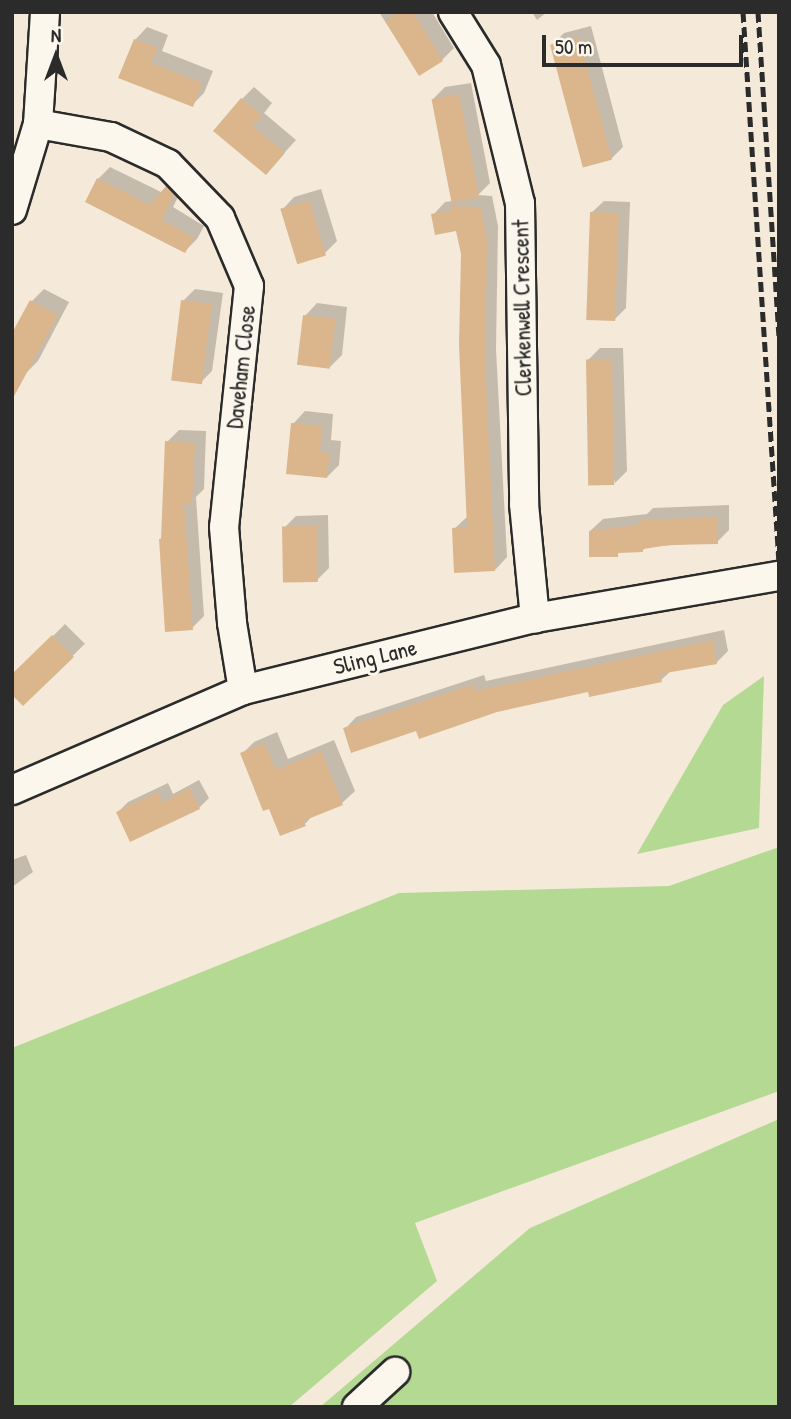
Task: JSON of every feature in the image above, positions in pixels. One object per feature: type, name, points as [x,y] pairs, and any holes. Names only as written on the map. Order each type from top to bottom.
[{"type":"street","points":[[12,210],[38,124],[45,12]]},
{"type":"street","name":"Clerkenwell Crescent","points":[[453,12],[486,65],[520,203],[524,504],[535,618]]},
{"type":"street","name":"Daveham Close","points":[[38,124],[111,137],[169,164],[220,218],[249,286],[224,527],[232,622],[243,690]]},
{"type":"street","name":"Sling Lane","points":[[12,790],[243,690],[535,618],[766,578]]},
{"type":"street","points":[[357,1407],[395,1371]]},
{"type":"green space","points":[[764,676],[759,828],[637,854],[723,705]]},
{"type":"green space","points":[[779,847],[779,1091],[415,1223],[437,1281],[289,1407],[12,1407],[12,1048],[399,893],[669,886]]},
{"type":"green space","points":[[779,1119],[779,1407],[320,1407],[530,1228]]},
{"type":"building","points":[[400,12],[413,12],[443,61],[419,76],[385,21]]},
{"type":"building","points":[[579,37],[612,160],[583,167],[550,45]]},
{"type":"building","points":[[134,39],[158,48],[151,63],[202,83],[193,107],[118,78]]},
{"type":"building","points":[[459,94],[479,197],[452,202],[432,99]]},
{"type":"building","points":[[241,98],[262,116],[253,126],[285,153],[266,175],[213,131]]},
{"type":"building","points":[[97,178],[150,205],[166,186],[174,194],[162,220],[194,238],[185,253],[85,202]]},
{"type":"building","points":[[309,200],[326,255],[297,264],[280,209]]},
{"type":"building","points":[[451,206],[481,207],[487,239],[485,363],[495,571],[454,573],[452,528],[467,527],[459,345],[461,254],[456,231],[435,235],[431,214],[452,210]]},
{"type":"building","points":[[590,212],[619,213],[615,321],[586,320]]},
{"type":"building","points":[[30,300],[58,315],[12,400],[12,333]]},
{"type":"building","points":[[181,300],[212,304],[202,384],[171,380]]},
{"type":"building","points":[[303,315],[336,319],[330,369],[297,365]]},
{"type":"building","points":[[586,359],[612,359],[614,485],[588,485]]},
{"type":"building","points":[[291,423],[322,426],[320,452],[330,453],[327,478],[286,474]]},
{"type":"building","points":[[165,441],[195,443],[192,503],[184,503],[193,630],[165,632],[159,539]]},
{"type":"building","points":[[717,517],[718,544],[669,545],[643,549],[643,552],[618,553],[618,557],[589,557],[589,531],[639,525],[639,520]]},
{"type":"building","points":[[317,526],[318,582],[283,583],[282,527]]},
{"type":"building","points":[[52,635],[74,657],[23,706],[12,695],[12,674]]},
{"type":"building","points":[[713,640],[717,664],[660,674],[662,682],[589,697],[588,692],[497,712],[419,739],[416,731],[351,753],[343,728],[472,685],[475,691]]},
{"type":"building","points":[[264,743],[276,770],[321,751],[343,805],[303,821],[306,826],[280,836],[269,809],[263,811],[240,753]]},
{"type":"building","points":[[189,788],[200,809],[130,842],[116,812],[158,792],[163,803]]},
{"type":"railway","points":[[743,12],[779,563]]},
{"type":"railway","points":[[758,12],[779,335]]}]
